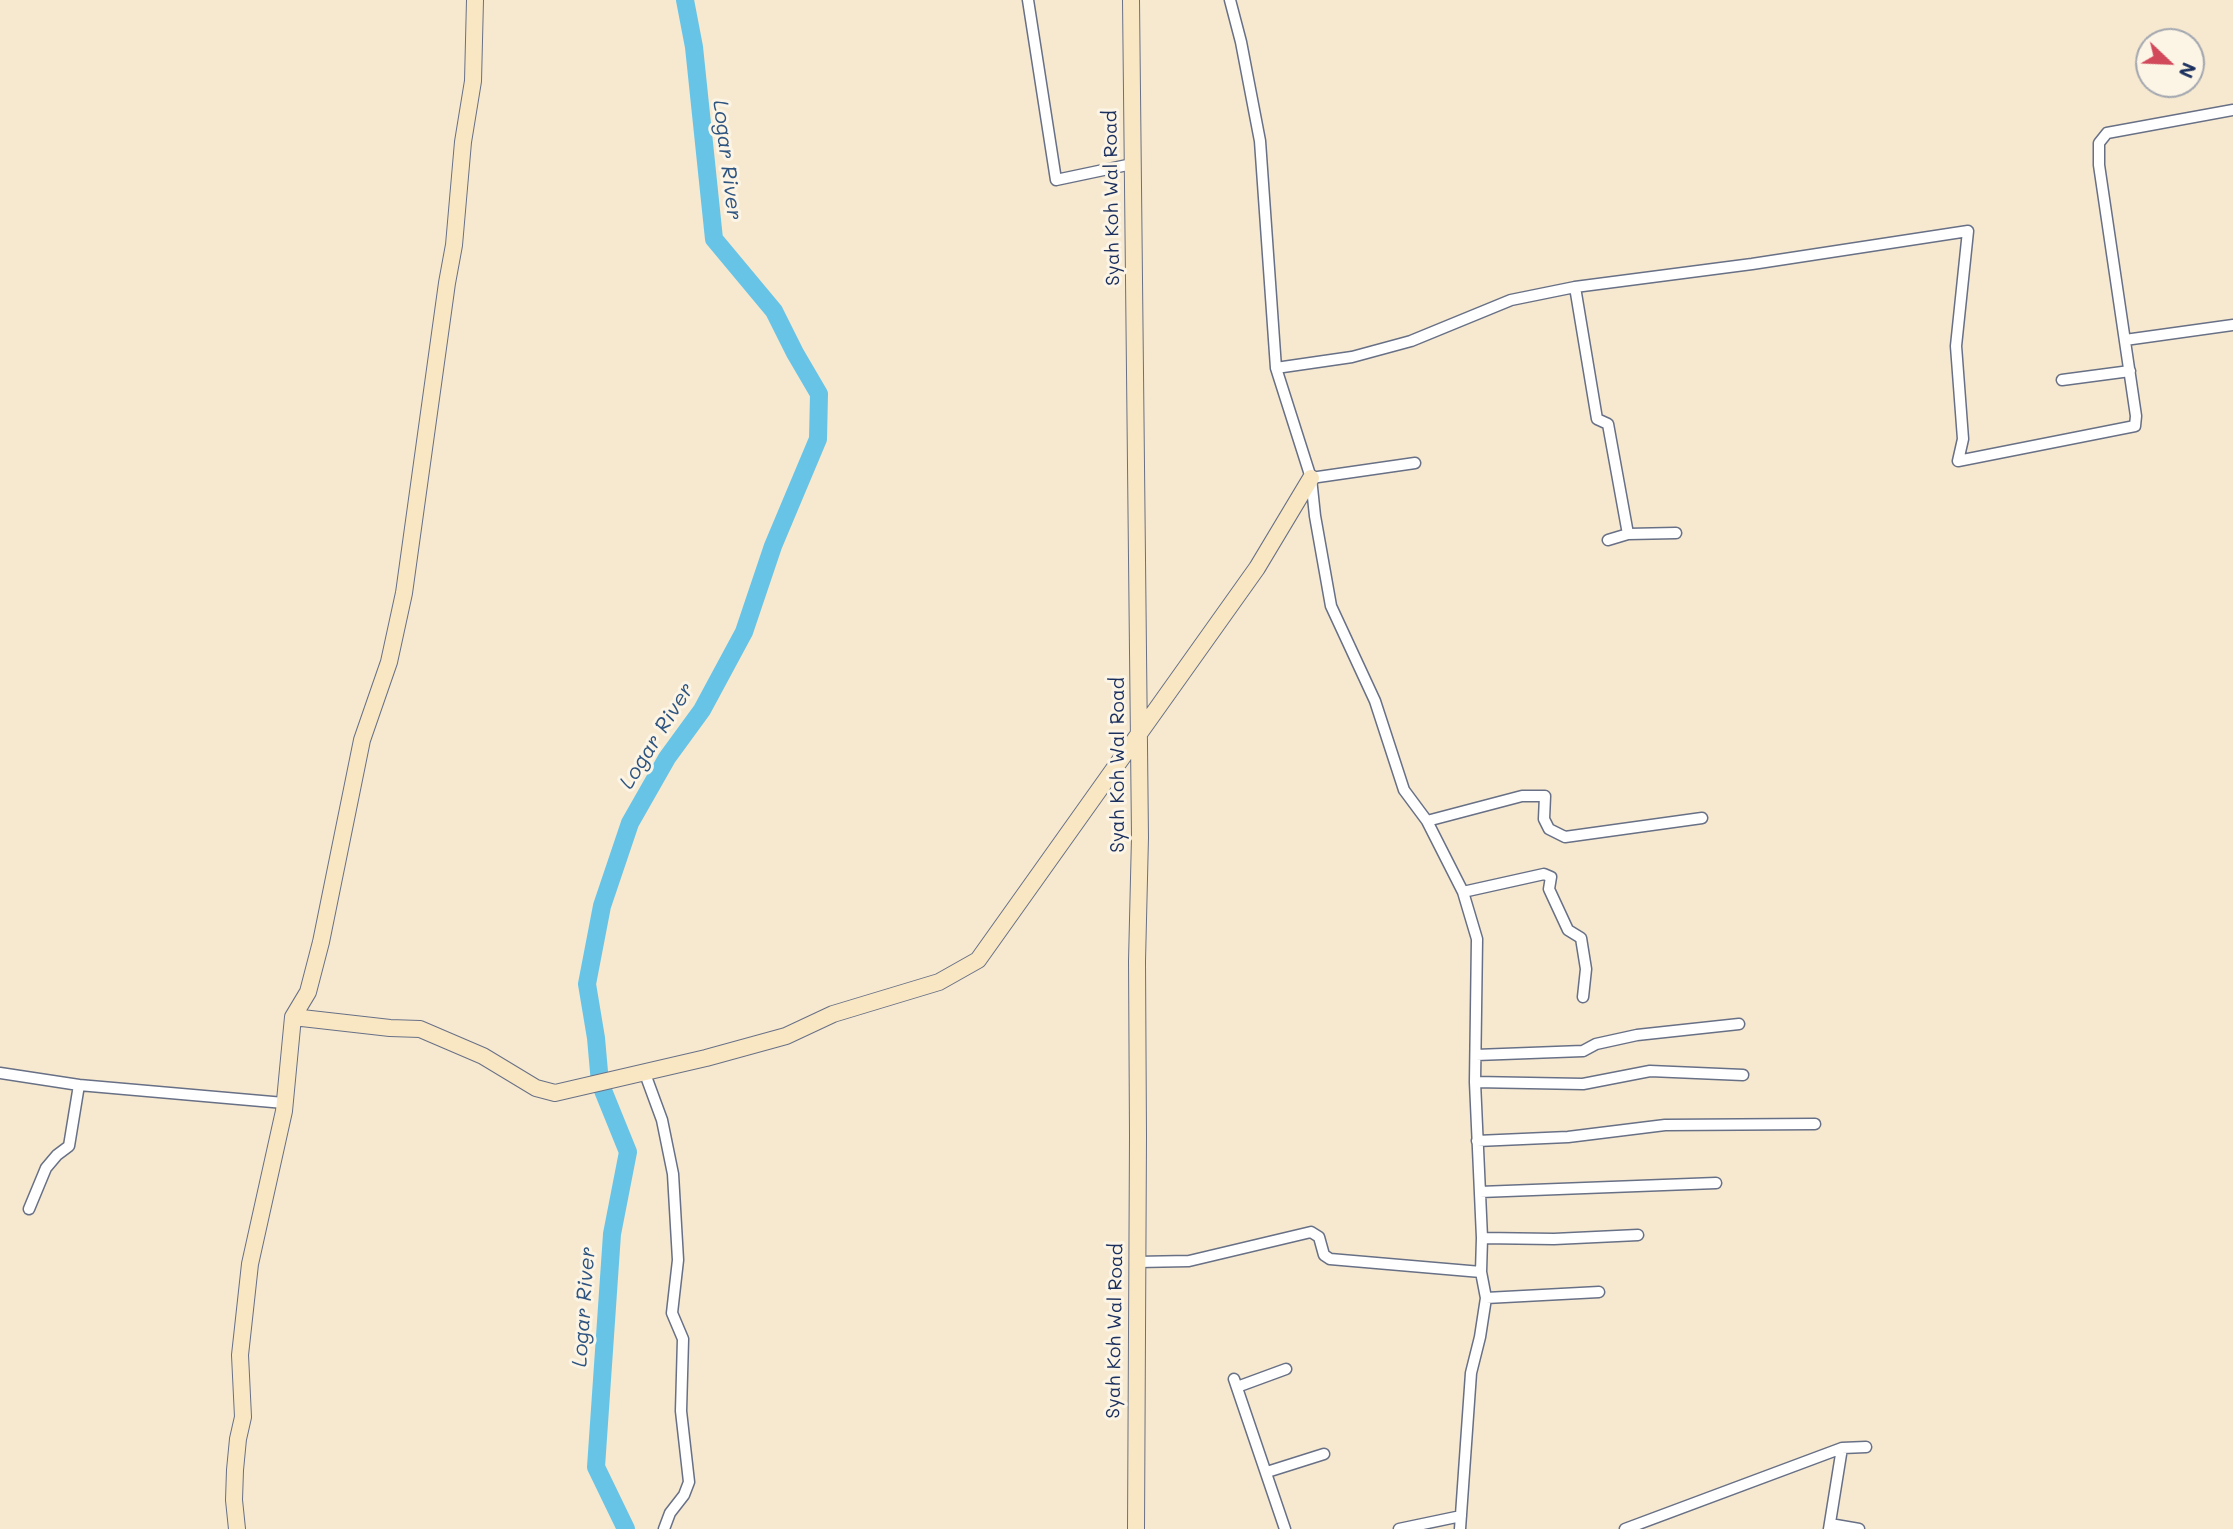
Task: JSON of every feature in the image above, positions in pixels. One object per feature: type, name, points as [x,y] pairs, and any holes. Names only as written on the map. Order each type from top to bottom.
[{"type":"street","points":[[237,1529],[235,1470],[243,1417],[240,1356],[250,1264],[284,1103],[293,1017],[309,992],[362,740],[389,662],[404,593],[454,245],[463,142],[473,81],[475,0]]},
{"type":"street","points":[[1028,0],[1056,180],[1132,164]]},
{"type":"street","name":"Syah Koh Wal Road","points":[[1130,0],[1139,736],[1136,1529]]},
{"type":"street","points":[[1230,0],[1260,141],[1276,368],[1311,478],[1331,606],[1375,701],[1404,790],[1427,821],[1463,892],[1477,939],[1475,1082],[1481,1272],[1486,1298],[1471,1373],[1460,1529]]},
{"type":"street","points":[[1276,368],[1352,357],[1411,341],[1511,300],[1575,288],[1968,231],[1956,346],[1962,439],[1958,461],[2135,426],[2130,371],[2099,165],[2099,143],[2107,133],[2233,110]]},
{"type":"street","points":[[1575,288],[1597,419],[1608,424],[1628,534]]},
{"type":"street","points":[[2125,340],[2233,325]]},
{"type":"street","points":[[2062,380],[2130,371]]},
{"type":"street","points":[[1311,478],[1415,463]]},
{"type":"street","points":[[293,1017],[420,1029],[483,1056],[536,1088],[555,1093],[706,1058],[786,1036],[834,1014],[939,982],[978,960],[1257,568],[1311,478]]},
{"type":"street","points":[[1608,540],[1628,534],[1676,533]]},
{"type":"street","points":[[1427,821],[1522,796],[1545,796],[1544,818],[1549,829],[1565,837],[1702,818]]},
{"type":"street","points":[[1463,892],[1544,874],[1551,877],[1549,889],[1568,930],[1581,938],[1586,969],[1583,997]]},
{"type":"street","points":[[1476,1055],[1583,1051],[1596,1044],[1637,1035],[1739,1024]]},
{"type":"street","points":[[644,1071],[662,1120],[673,1174],[678,1260],[672,1313],[683,1339],[681,1411],[689,1482],[684,1495],[670,1513],[664,1529]]},
{"type":"street","points":[[1475,1082],[1583,1084],[1650,1071],[1743,1074]]},
{"type":"street","points":[[0,1073],[79,1085],[284,1103]]},
{"type":"street","points":[[29,1209],[46,1168],[69,1146],[79,1085]]},
{"type":"street","points":[[1477,1141],[1568,1137],[1665,1125],[1815,1125]]},
{"type":"street","points":[[1480,1192],[1716,1182]]},
{"type":"street","points":[[1137,1262],[1189,1261],[1311,1232],[1319,1237],[1324,1255],[1330,1259],[1481,1272]]},
{"type":"street","points":[[1482,1238],[1554,1239],[1638,1235]]},
{"type":"street","points":[[1486,1298],[1599,1292]]},
{"type":"street","points":[[1285,1529],[1236,1383],[1286,1369]]},
{"type":"street","points":[[1625,1529],[1842,1448],[1866,1447]]},
{"type":"street","points":[[1842,1448],[1829,1526],[1859,1529]]},
{"type":"street","points":[[1267,1472],[1324,1454]]},
{"type":"street","points":[[1398,1529],[1461,1516]]},
{"type":"waterway","name":"Logar River","points":[[626,1529],[596,1467],[612,1234],[628,1152],[600,1083],[587,984],[602,906],[630,823],[667,758],[702,710],[744,632],[773,546],[818,439],[819,394],[774,311],[714,239],[694,47],[685,0]]}]
